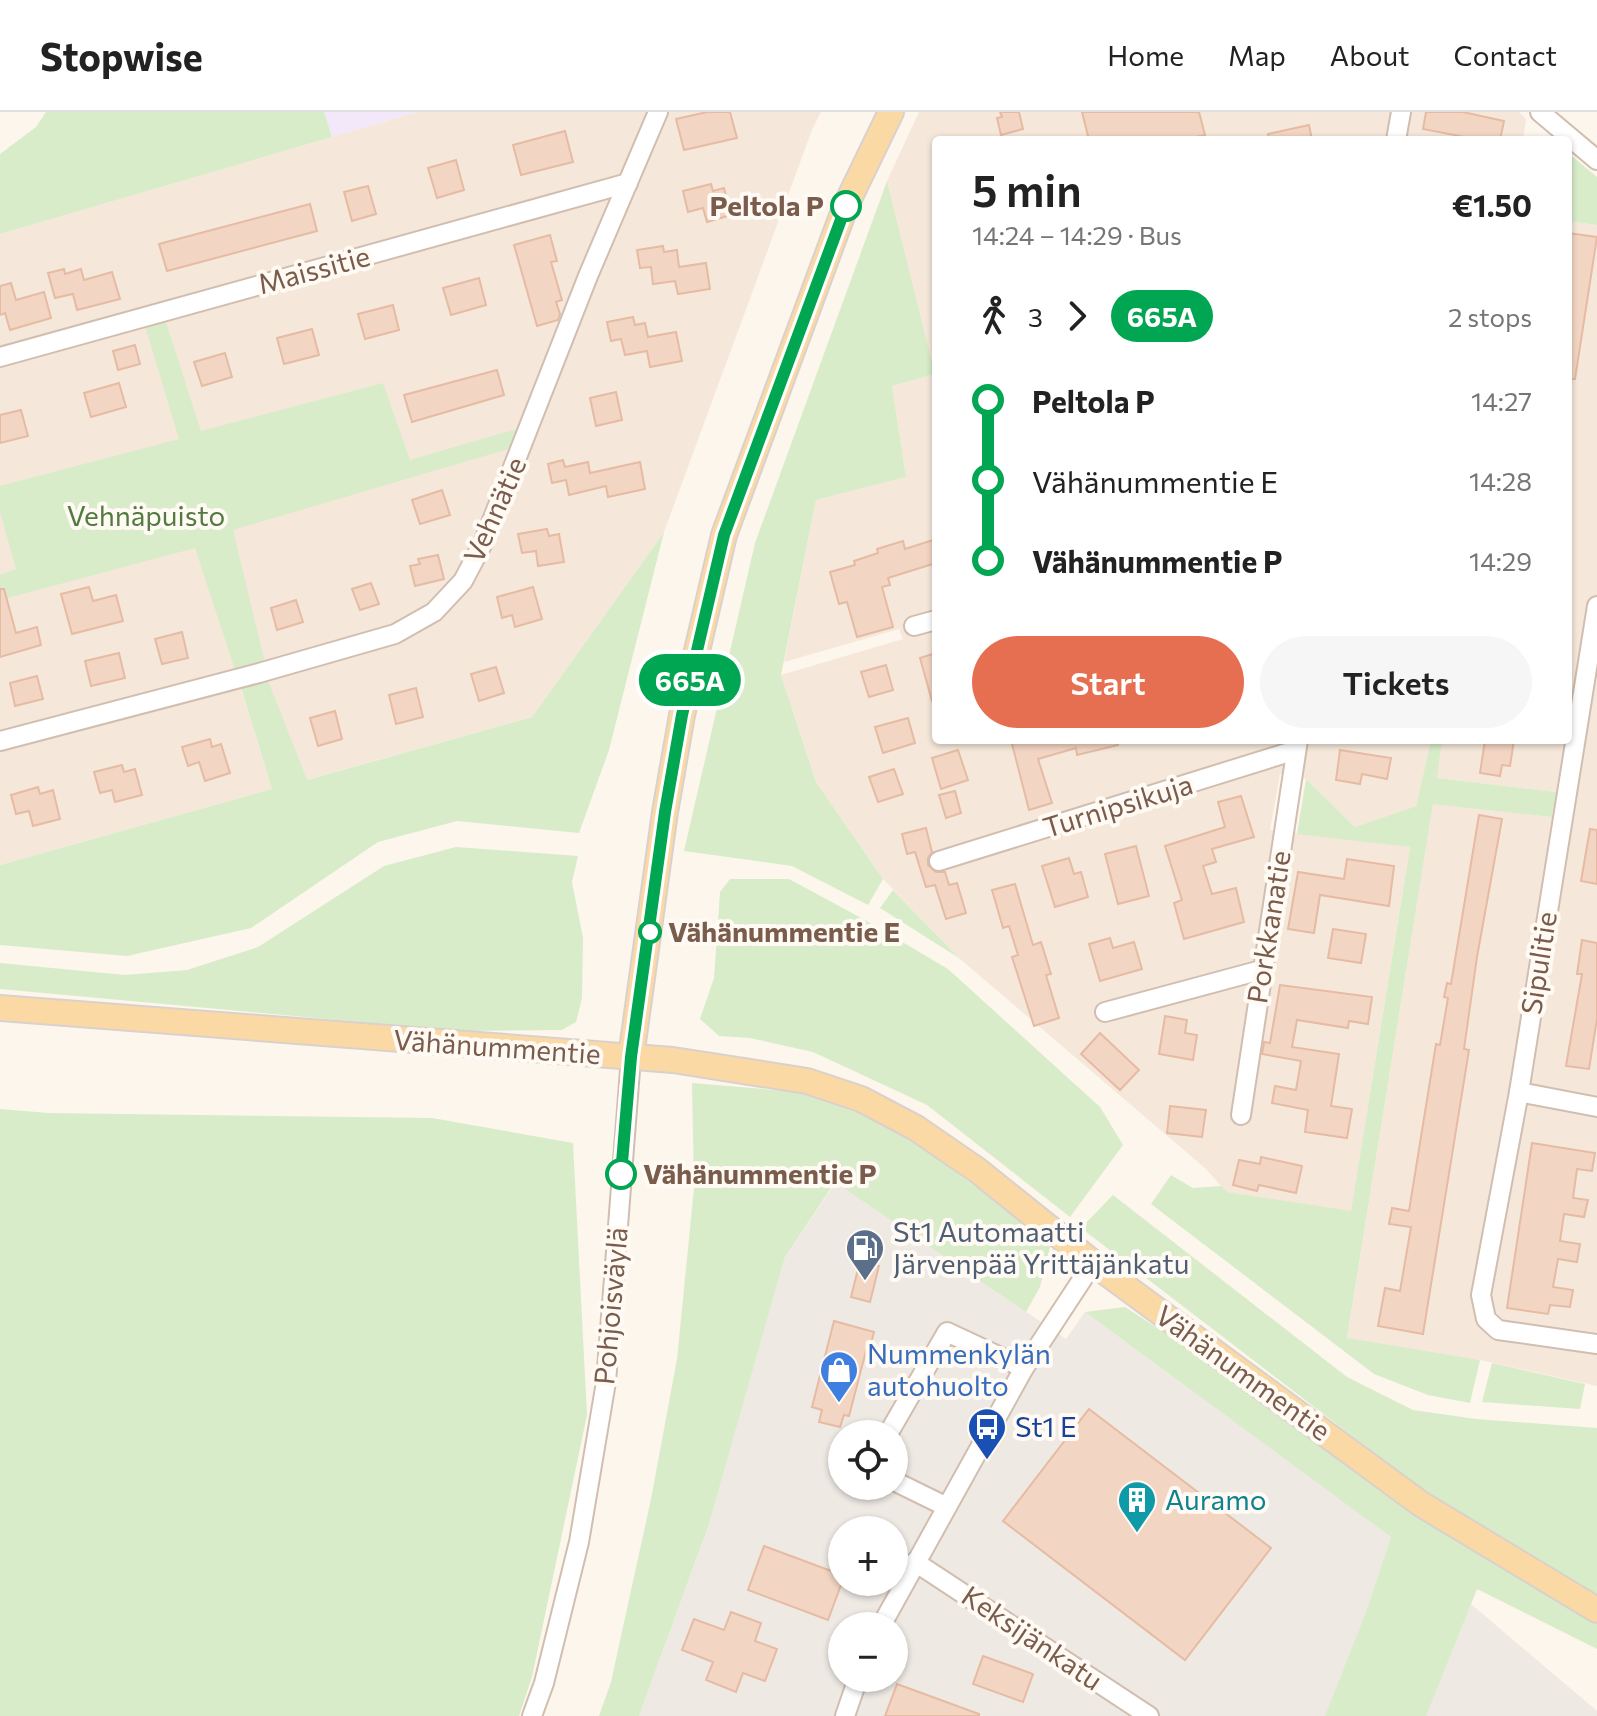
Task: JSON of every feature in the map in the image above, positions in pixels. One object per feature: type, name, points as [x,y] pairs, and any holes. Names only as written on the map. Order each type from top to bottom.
[{"type":"main road","name":"Pohjoisväylä","points":[[631,1057],[665,812],[682,715],[724,535],[846,205],[891,112]]},
{"type":"main road","name":"Vähänummentie","points":[[0,1008],[631,1057],[771,1074],[817,1083],[861,1099],[916,1128],[977,1170],[1093,1263],[1421,1504],[1597,1610]]},
{"type":"street","name":"Vehnätie","points":[[0,741],[395,634],[434,612],[463,581],[484,541],[588,276],[658,112]]},
{"type":"street","points":[[1397,136],[1401,112]]},
{"type":"street","points":[[1540,112],[1568,136]]},
{"type":"street","points":[[1572,139],[1597,160]]},
{"type":"street","name":"Maissitie","points":[[0,357],[628,183]]},
{"type":"street","name":"Sipulitie","points":[[1597,606],[1519,1092],[1481,1295],[1486,1319],[1498,1330],[1597,1344]]},
{"type":"street","points":[[914,626],[932,621]]},
{"type":"street","name":"Turnipsikuja","points":[[939,861],[1297,745]]},
{"type":"street","name":"Porkkanatie","points":[[1241,1115],[1297,745]]},
{"type":"street","points":[[1105,1012],[1261,970]]},
{"type":"street","name":"Pohjoisväylä","points":[[532,1716],[544,1683],[579,1542],[606,1382],[631,1057]]},
{"type":"street","points":[[1519,1092],[1597,1107]]},
{"type":"street","points":[[888,1612],[1024,1368],[1093,1263]]},
{"type":"street","points":[[896,1420],[947,1332],[1024,1368]]},
{"type":"street","points":[[908,1488],[945,1506]]},
{"type":"street","name":"Keksijänkatu","points":[[915,1562],[1149,1716]]},
{"type":"street","points":[[845,1716],[853,1692]]},
{"type":"shaded area","points":[[324,112],[417,112],[332,137]]},
{"type":"shaded area","points":[[417,112],[821,112],[664,532],[532,717],[306,780],[266,675],[239,682],[272,789],[0,865],[0,234]]},
{"type":"shaded area","points":[[919,112],[1519,112],[1526,119],[1524,136],[932,136],[932,362],[887,181]]},
{"type":"shaded area","points":[[1572,222],[1597,225],[1597,1386],[1480,1360],[1347,1339],[1433,803],[1552,817],[1556,792],[1436,778],[1441,744],[1572,744]]},
{"type":"shaded area","points":[[932,375],[932,744],[1430,744],[1416,806],[1355,827],[1306,779],[1280,774],[1270,830],[1410,846],[1351,1212],[1226,1192],[1206,1169],[959,958],[883,879],[816,782],[781,675],[903,639],[899,629],[784,662],[816,500],[906,477],[892,386]]},
{"type":"shaded area","points":[[836,1182],[1066,1339],[1085,1312],[1392,1537],[1597,1711],[1597,1716],[639,1716],[709,1524],[785,1257]]},
{"type":"green space","points":[[46,112],[324,112],[332,137],[0,234],[0,154],[36,127]]},
{"type":"green space","points":[[1572,156],[1597,177],[1597,225],[1572,222]]},
{"type":"green space","points":[[887,181],[932,362],[932,375],[892,386],[906,477],[816,500],[781,675],[816,782],[883,879],[868,905],[792,866],[684,851],[755,543]]},
{"type":"green space","name":"Vehnäpuisto","points":[[165,319],[201,431],[383,383],[410,460],[523,427],[512,448],[233,530],[266,667],[237,676],[195,548],[0,600],[0,575],[16,569],[0,512],[0,486],[179,439],[145,326]]},
{"type":"green space","points":[[664,532],[609,750],[579,833],[457,821],[378,842],[251,928],[127,956],[0,945],[0,865],[272,789],[239,681],[266,675],[307,780],[532,717]]},
{"type":"green space","points":[[1430,744],[1441,744],[1437,778],[1556,792],[1552,817],[1433,804],[1347,1338],[1480,1360],[1470,1403],[1428,1395],[1374,1374],[1151,1204],[1171,1175],[1193,1188],[1221,1186],[1227,1192],[1351,1211],[1410,847],[1297,834],[1306,779],[1355,827],[1416,806]]},
{"type":"green space","points":[[456,847],[578,856],[572,882],[583,938],[582,998],[576,1022],[562,1030],[457,1031],[0,989],[0,963],[125,975],[187,970],[258,947],[384,866]]},
{"type":"green space","points":[[730,879],[789,879],[948,969],[1100,1107],[1123,1145],[1070,1217],[927,1105],[813,1052],[750,1038],[719,1036],[700,1019],[714,978],[720,892]]},
{"type":"green space","points":[[893,890],[959,958],[880,908]]},
{"type":"green space","points":[[692,1083],[799,1092],[891,1124],[1051,1243],[1040,1287],[1026,1312],[835,1182],[785,1257],[709,1524],[639,1716],[599,1716],[611,1682],[651,1499],[677,1359],[694,1188]]},
{"type":"green space","points":[[0,1109],[49,1113],[432,1118],[573,1143],[587,1415],[532,1677],[519,1716],[0,1716]]},
{"type":"green space","points":[[1113,1195],[1347,1377],[1413,1410],[1476,1419],[1597,1428],[1597,1595],[1425,1492],[1081,1228]]},
{"type":"green space","points":[[1125,1307],[1597,1612],[1597,1649],[1477,1589],[1426,1716],[1325,1716],[1365,1615],[1391,1537],[1085,1312]]},
{"type":"green space","points":[[1492,1363],[1585,1384],[1580,1409],[1482,1402]]},
{"type":"building","points":[[707,112],[730,112],[737,138],[684,150],[676,119]]},
{"type":"building","points":[[1000,112],[1019,112],[1023,129],[1001,135],[997,118],[1002,117]]},
{"type":"building","points":[[1082,112],[1199,112],[1205,135],[1200,136],[1088,136]]},
{"type":"building","points":[[1426,112],[1463,112],[1504,121],[1501,136],[1459,136],[1423,129]]},
{"type":"building","points":[[1309,125],[1311,136],[1268,136]]},
{"type":"building","points":[[565,131],[573,162],[521,175],[513,145]]},
{"type":"building","points":[[456,160],[464,190],[437,198],[428,168]]},
{"type":"building","points":[[711,184],[713,191],[724,188],[731,215],[707,222],[703,208],[688,212],[683,191]]},
{"type":"building","points":[[368,186],[376,214],[352,221],[344,192]]},
{"type":"building","points":[[310,204],[317,231],[167,271],[159,244]]},
{"type":"building","points":[[1572,234],[1597,237],[1575,379],[1572,379]]},
{"type":"building","points":[[550,235],[557,261],[551,262],[562,300],[556,302],[560,314],[558,320],[537,326],[514,245]]},
{"type":"building","points":[[663,246],[664,252],[677,250],[679,267],[706,263],[710,289],[678,294],[675,281],[653,284],[651,267],[640,268],[637,250]]},
{"type":"building","points":[[64,269],[65,274],[81,269],[84,280],[112,272],[120,299],[77,310],[73,294],[55,298],[48,273]]},
{"type":"building","points":[[479,278],[486,305],[451,315],[443,288]]},
{"type":"building","points":[[11,283],[16,300],[44,292],[51,318],[10,330],[5,313],[0,315],[0,286]]},
{"type":"building","points":[[393,305],[399,330],[365,339],[358,314]]},
{"type":"building","points":[[633,317],[635,325],[645,323],[648,337],[676,332],[682,361],[650,367],[647,351],[625,355],[621,339],[611,341],[607,322]]},
{"type":"building","points":[[312,329],[319,355],[284,364],[277,338]]},
{"type":"building","points":[[135,345],[140,364],[118,370],[113,351]]},
{"type":"building","points":[[225,353],[232,377],[202,386],[194,362]]},
{"type":"building","points":[[497,370],[504,395],[412,422],[404,395]]},
{"type":"building","points":[[119,383],[126,407],[91,417],[84,393]]},
{"type":"building","points":[[616,392],[622,420],[596,426],[590,398]]},
{"type":"building","points":[[21,410],[28,436],[0,443],[0,415]]},
{"type":"building","points":[[563,460],[565,467],[588,462],[590,473],[640,462],[645,489],[608,497],[606,486],[569,495],[566,480],[552,483],[548,464]]},
{"type":"building","points":[[442,490],[450,515],[420,524],[412,500]]},
{"type":"building","points":[[547,529],[549,536],[559,534],[564,562],[538,566],[536,551],[522,553],[518,534]]},
{"type":"building","points":[[932,540],[932,564],[888,578],[890,585],[882,587],[893,627],[857,637],[847,602],[839,604],[830,572],[855,565],[854,561],[878,553],[877,549],[903,541],[905,549]]},
{"type":"building","points":[[438,555],[444,579],[415,586],[410,566],[420,564],[418,559]]},
{"type":"building","points":[[371,583],[379,604],[360,610],[352,589]]},
{"type":"building","points":[[89,587],[93,601],[116,595],[123,621],[72,634],[61,594]]},
{"type":"building","points":[[533,587],[542,619],[515,627],[512,615],[502,618],[497,597]]},
{"type":"building","points":[[0,589],[4,589],[16,633],[37,627],[41,645],[0,657]]},
{"type":"building","points":[[296,600],[303,622],[277,630],[271,608]]},
{"type":"building","points":[[182,632],[188,658],[162,664],[155,639]]},
{"type":"building","points":[[119,653],[125,678],[91,686],[85,661]]},
{"type":"building","points":[[932,654],[932,701],[920,658]]},
{"type":"building","points":[[886,665],[893,690],[869,697],[861,672]]},
{"type":"building","points":[[496,667],[504,693],[479,701],[471,674]]},
{"type":"building","points":[[37,676],[43,699],[15,706],[10,683]]},
{"type":"building","points":[[416,688],[423,717],[396,724],[389,695]]},
{"type":"building","points":[[335,711],[342,739],[318,746],[310,718]]},
{"type":"building","points":[[908,718],[915,743],[883,753],[875,727]]},
{"type":"building","points":[[210,739],[212,747],[221,744],[230,773],[205,781],[199,762],[188,766],[182,747]]},
{"type":"building","points":[[1012,744],[1118,744],[1077,755],[1076,748],[1038,759],[1052,803],[1029,810]]},
{"type":"building","points":[[1484,744],[1513,744],[1510,766],[1502,765],[1500,776],[1480,773]]},
{"type":"building","points":[[958,750],[968,780],[941,789],[932,758]]},
{"type":"building","points":[[1340,750],[1391,758],[1387,779],[1362,774],[1360,784],[1336,780]]},
{"type":"building","points":[[122,765],[124,772],[135,769],[142,795],[115,802],[112,790],[100,793],[94,772]]},
{"type":"building","points":[[894,769],[903,794],[878,802],[869,777]]},
{"type":"building","points":[[38,787],[40,794],[53,790],[60,819],[33,826],[29,811],[16,814],[11,795]]},
{"type":"building","points":[[955,791],[961,813],[946,818],[939,795]]},
{"type":"building","points":[[1241,796],[1254,837],[1212,849],[1216,862],[1203,866],[1212,894],[1236,888],[1244,922],[1184,939],[1174,903],[1182,900],[1165,846],[1225,827],[1218,802]]},
{"type":"building","points":[[1479,815],[1502,819],[1477,957],[1464,1049],[1469,1050],[1423,1334],[1378,1326],[1385,1288],[1400,1291],[1411,1227],[1389,1224],[1392,1208],[1409,1211],[1436,1044],[1440,1045],[1448,998],[1444,997],[1447,983],[1451,984]]},
{"type":"building","points":[[926,828],[932,852],[928,865],[936,872],[945,872],[949,885],[957,883],[966,913],[946,919],[935,885],[926,887],[915,852],[907,854],[902,834]]},
{"type":"building","points":[[1590,829],[1597,830],[1597,884],[1581,881]]},
{"type":"building","points":[[1136,846],[1149,896],[1118,904],[1105,854]]},
{"type":"building","points":[[1069,858],[1074,874],[1081,872],[1088,897],[1055,907],[1042,866]]},
{"type":"building","points":[[1347,859],[1394,866],[1389,906],[1320,895],[1314,933],[1288,929],[1298,872],[1344,879]]},
{"type":"building","points":[[1015,884],[1033,945],[1041,942],[1051,974],[1046,975],[1059,1018],[1034,1026],[1012,957],[1018,955],[1009,926],[1003,928],[992,890]]},
{"type":"building","points":[[1333,929],[1366,934],[1361,963],[1328,958]]},
{"type":"building","points":[[1110,938],[1113,948],[1134,942],[1142,969],[1100,981],[1089,944]]},
{"type":"building","points":[[1582,940],[1597,943],[1597,1019],[1589,1069],[1566,1066],[1582,974],[1577,974]]},
{"type":"building","points":[[1280,985],[1372,997],[1368,1024],[1349,1021],[1348,1028],[1297,1020],[1292,1047],[1339,1054],[1331,1106],[1352,1109],[1347,1138],[1305,1132],[1308,1110],[1272,1103],[1275,1086],[1296,1090],[1301,1061],[1262,1054],[1264,1042],[1270,1043]]},
{"type":"building","points":[[1165,1016],[1187,1020],[1185,1033],[1197,1035],[1193,1060],[1159,1054]]},
{"type":"building","points":[[1100,1033],[1139,1070],[1120,1090],[1081,1054]]},
{"type":"building","points":[[1170,1106],[1206,1110],[1202,1137],[1167,1133]]},
{"type":"building","points":[[1532,1143],[1595,1153],[1592,1171],[1577,1169],[1573,1198],[1588,1200],[1584,1217],[1564,1214],[1560,1241],[1580,1244],[1577,1262],[1558,1259],[1553,1287],[1573,1290],[1570,1307],[1550,1305],[1548,1314],[1507,1308]]},
{"type":"building","points":[[1261,1157],[1302,1166],[1296,1193],[1259,1185],[1257,1191],[1233,1185],[1239,1160],[1260,1164]]},
{"type":"building","name":"St1 Automaatti Järvenpää Yrittäjänkatu","points":[[860,1261],[879,1266],[870,1302],[851,1297]]},
{"type":"building","points":[[834,1321],[874,1332],[849,1416],[844,1415],[842,1420],[828,1420],[828,1424],[819,1422],[822,1410],[812,1407]]},
{"type":"building","name":"Auramo","points":[[1089,1409],[1271,1548],[1185,1660],[1003,1521]]},
{"type":"building","points":[[764,1546],[828,1570],[828,1596],[837,1596],[831,1612],[828,1612],[828,1620],[748,1590]]},
{"type":"building","points":[[731,1612],[761,1623],[755,1641],[777,1649],[765,1681],[743,1673],[736,1692],[706,1680],[713,1662],[682,1650],[694,1619],[724,1630]]},
{"type":"building","points":[[983,1656],[1033,1674],[1023,1702],[973,1684]]},
{"type":"building","points":[[908,1688],[979,1714],[979,1716],[885,1716],[894,1692],[908,1692]]},
{"type":"bus line","name":"665A","points":[[621,1174],[631,1057],[650,932],[655,876],[682,715],[724,535],[846,206]]},
{"type":"place","name":"Peltola P","points":[[846,206]]},
{"type":"place","name":"Vähänummentie E","points":[[650,932]]},
{"type":"place","name":"Vähänummentie P","points":[[621,1174]]},
{"type":"place","name":"St1 Automaatti Järvenpää Yrittäjänkatu","points":[[865,1282]]},
{"type":"place","name":"Nummenkylän autohuolto","points":[[839,1404]]},
{"type":"place","name":"St1 E","points":[[987,1461]]},
{"type":"place","name":"Auramo","points":[[1137,1534]]}]
